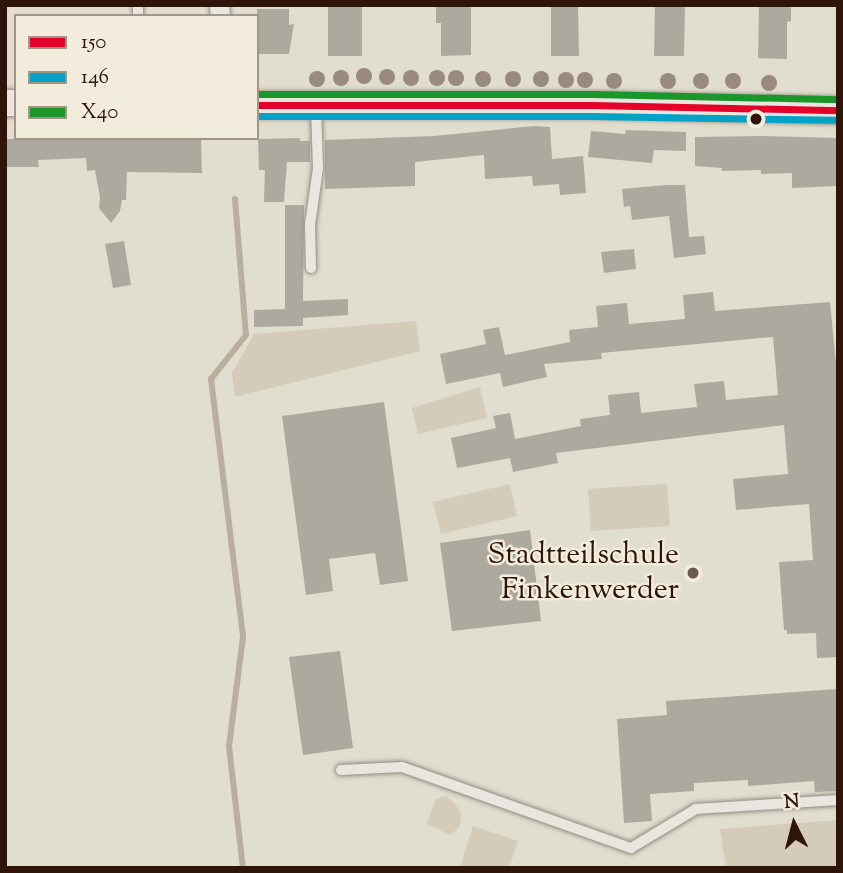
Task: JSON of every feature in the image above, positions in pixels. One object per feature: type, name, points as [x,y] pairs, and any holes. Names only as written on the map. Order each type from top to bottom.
[{"type":"street","points":[[259,105],[592,105],[838,110]]},
{"type":"lane","points":[[312,268],[310,225],[318,168],[316,104]]},
{"type":"lane","points":[[341,770],[402,767],[631,848],[696,809],[838,800]]},
{"type":"shaded area","points":[[416,321],[420,351],[235,397],[232,373],[254,334]]},
{"type":"shaded area","points":[[480,387],[487,418],[418,434],[412,408]]},
{"type":"shaded area","points":[[510,484],[517,516],[441,534],[433,502]]},
{"type":"shaded area","points":[[667,484],[670,526],[591,531],[588,489]]},
{"type":"shaded area","points":[[445,796],[454,802],[461,813],[460,826],[451,835],[427,824],[435,800]]},
{"type":"shaded area","points":[[838,820],[838,868],[726,868],[720,829]]},
{"type":"shaded area","points":[[473,826],[518,841],[509,868],[460,868]]},
{"type":"building","points":[[328,5],[362,5],[362,56],[328,56]]},
{"type":"building","points":[[436,5],[471,5],[471,55],[441,56],[441,23],[436,23]]},
{"type":"building","points":[[551,5],[578,5],[579,56],[551,56]]},
{"type":"building","points":[[655,5],[685,5],[684,56],[654,56]]},
{"type":"building","points":[[759,5],[791,5],[791,21],[787,22],[787,59],[758,58]]},
{"type":"building","points":[[257,9],[289,9],[289,25],[294,24],[289,54],[259,54]]},
{"type":"building","points":[[534,126],[550,127],[552,159],[583,156],[586,193],[560,195],[559,184],[533,186],[532,176],[485,179],[484,155],[415,162],[415,186],[325,189],[325,140],[434,136]]},
{"type":"building","points":[[626,130],[686,132],[686,151],[654,150],[652,163],[588,157],[591,131],[625,134]]},
{"type":"building","points":[[695,137],[838,138],[838,186],[792,188],[792,173],[761,174],[761,170],[722,171],[722,168],[695,166]]},
{"type":"building","points":[[300,138],[300,141],[310,141],[310,162],[287,162],[284,202],[264,202],[265,170],[259,170],[259,139]]},
{"type":"building","points":[[5,139],[201,140],[202,173],[127,172],[126,200],[122,200],[120,211],[111,223],[99,208],[100,197],[95,170],[87,171],[86,158],[38,160],[39,167],[5,167]]},
{"type":"building","points":[[685,185],[689,237],[704,236],[706,254],[674,258],[669,216],[632,220],[630,206],[624,207],[622,189]]},
{"type":"building","points":[[285,205],[304,205],[303,301],[348,299],[348,315],[303,318],[303,326],[254,327],[254,310],[285,309]]},
{"type":"building","points":[[124,241],[131,285],[113,288],[105,244]]},
{"type":"building","points":[[634,249],[636,269],[604,273],[601,252]]},
{"type":"building","points":[[713,292],[715,311],[830,302],[838,384],[838,657],[817,658],[816,633],[787,634],[787,630],[784,630],[779,562],[813,560],[809,504],[736,510],[733,479],[788,474],[784,425],[556,453],[558,463],[513,472],[510,458],[457,468],[451,438],[496,428],[493,416],[510,413],[515,439],[581,426],[580,419],[610,415],[608,395],[639,392],[641,413],[697,407],[694,384],[724,381],[726,400],[778,395],[773,337],[601,353],[602,359],[544,364],[547,377],[503,387],[500,373],[446,384],[440,354],[486,344],[483,330],[499,327],[505,355],[570,342],[569,330],[598,327],[596,306],[627,303],[629,324],[685,319],[683,295]]},
{"type":"building","points":[[384,402],[408,581],[380,585],[375,553],[329,559],[333,591],[306,595],[282,416]]},
{"type":"building","points":[[530,530],[541,621],[452,631],[440,543]]},
{"type":"building","points":[[340,651],[353,748],[303,755],[289,657]]},
{"type":"building","points":[[838,689],[838,791],[815,792],[814,781],[748,786],[748,780],[694,783],[694,791],[650,794],[652,821],[624,823],[617,719],[667,715],[666,701]]},
{"type":"waterway","points":[[235,199],[246,335],[211,379],[243,637],[229,746],[243,868]]},
{"type":"transit line","name":"X40","points":[[259,94],[592,94],[838,99]]},
{"type":"transit line","name":"150","points":[[259,105],[592,105],[838,110]]},
{"type":"transit line","name":"146","points":[[259,116],[592,116],[838,120]]},
{"type":"place","name":"Stadtteilschule Finkenwerder","points":[[693,573]]}]
